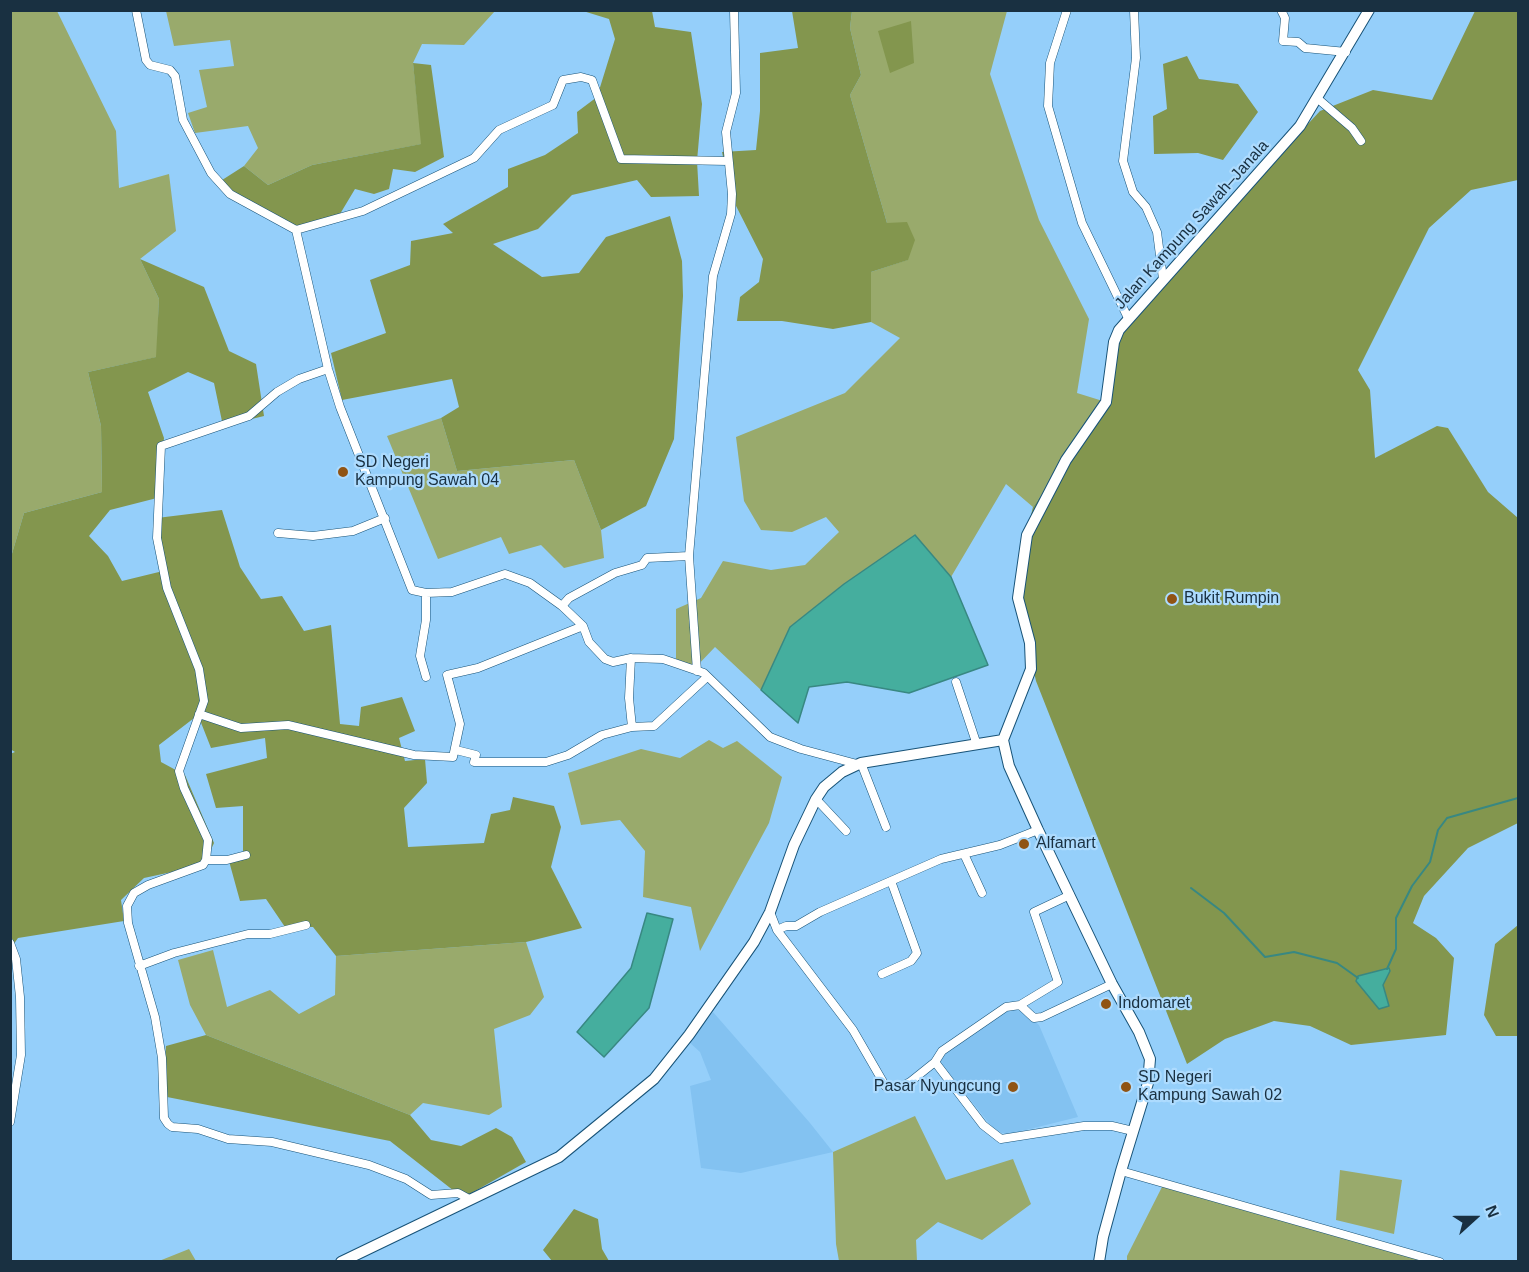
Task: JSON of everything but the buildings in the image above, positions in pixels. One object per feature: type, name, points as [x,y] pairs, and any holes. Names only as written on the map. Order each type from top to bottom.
[{"type":"main road","name":"Jalan Kampung Sawah–Janala","points":[[1003,740],[1031,669],[1030,643],[1018,598],[1027,535],[1066,460],[1106,402],[1114,342],[1128,318],[1279,152],[1317,98],[1369,10]]},
{"type":"main road","points":[[341,1262],[359,1258],[470,1199],[559,1157],[654,1078],[689,1035],[754,942],[770,912],[794,845],[824,787],[859,763],[976,742],[1003,740],[1009,766],[1038,830],[1112,984],[1139,1032],[1150,1059],[1149,1083],[1121,1171],[1103,1237],[1100,1262]]},
{"type":"street","points":[[136,10],[146,60],[150,65],[170,70],[175,76],[183,120],[211,173],[230,194],[296,230],[363,211],[474,158],[499,130],[552,105],[562,80],[581,76],[592,80],[621,159],[728,161]]},
{"type":"street","points":[[697,671],[689,556],[712,276],[731,214],[726,132],[736,93],[734,10]]},
{"type":"street","points":[[1067,10],[1050,63],[1048,106],[1082,224],[1128,318]]},
{"type":"street","points":[[1134,10],[1137,58],[1123,162],[1133,192],[1146,207],[1157,232],[1163,279]]},
{"type":"street","points":[[1281,10],[1286,18],[1283,41],[1298,42],[1305,48],[1346,52]]},
{"type":"street","points":[[1317,98],[1352,128],[1361,141]]},
{"type":"street","points":[[296,230],[328,369],[368,482],[385,518],[412,590],[426,593],[452,592],[505,574],[530,583],[562,606],[583,626],[588,642],[605,658],[613,662],[631,658],[663,659],[697,671],[707,677],[770,737],[801,749],[859,763],[886,826]]},
{"type":"street","points":[[206,860],[208,840],[183,788],[179,771],[181,758],[204,701],[199,669],[167,588],[156,538],[159,453],[161,446],[249,416],[277,392],[299,379],[328,369]]},
{"type":"street","points":[[278,533],[313,536],[353,531],[385,518]]},
{"type":"street","points":[[562,606],[569,597],[615,573],[642,566],[647,558],[689,556]]},
{"type":"street","points":[[426,593],[426,620],[420,656],[426,677]]},
{"type":"street","points":[[199,714],[241,728],[288,725],[414,755],[453,758],[460,724],[447,675],[478,668],[583,626]]},
{"type":"street","points":[[631,658],[629,698],[632,727]]},
{"type":"street","points":[[456,750],[476,755],[474,762],[546,762],[568,755],[602,735],[632,727],[654,726],[707,677]]},
{"type":"street","points":[[956,682],[976,742]]},
{"type":"street","points":[[816,799],[846,831]]},
{"type":"street","points":[[777,930],[786,926],[796,926],[820,912],[941,859],[1000,845],[1038,830]]},
{"type":"street","points":[[964,854],[982,892]]},
{"type":"street","points":[[246,855],[227,860],[206,860],[195,869],[148,885],[129,899],[128,923],[155,1017],[162,1058],[164,1118],[172,1127],[198,1129],[228,1139],[272,1142],[369,1165],[406,1179],[431,1195],[458,1193],[470,1199]]},
{"type":"street","points":[[882,974],[911,962],[917,953],[891,881]]},
{"type":"street","points":[[770,912],[777,930],[853,1030],[886,1088],[899,1088],[935,1062],[942,1051],[951,1044],[1006,1007],[1020,1005],[1058,982],[1034,912],[1070,895]]},
{"type":"street","points":[[139,966],[174,953],[248,934],[270,934],[306,925]]},
{"type":"street","points":[[10,942],[16,959],[21,1043],[10,1122]]},
{"type":"street","points":[[1020,1005],[1034,1018],[1042,1017],[1112,984]]},
{"type":"street","points":[[935,1062],[983,1125],[1001,1139],[1084,1126],[1112,1126],[1134,1131]]},
{"type":"street","points":[[1121,1171],[1440,1262]]},
{"type":"shaded area","points":[[11,11],[57,11],[116,131],[119,188],[169,174],[176,231],[140,259],[159,299],[157,357],[88,372],[101,426],[102,492],[24,513],[11,557]]},
{"type":"shaded area","points":[[166,11],[495,11],[464,45],[422,44],[413,63],[422,144],[312,165],[268,185],[244,166],[258,148],[248,126],[195,133],[188,113],[207,107],[199,70],[234,66],[230,40],[174,46]]},
{"type":"shaded area","points":[[583,11],[652,11],[655,27],[691,32],[702,104],[697,161],[699,196],[651,197],[637,180],[572,195],[538,229],[493,244],[542,277],[579,273],[606,237],[670,216],[682,261],[683,296],[674,439],[646,506],[601,530],[574,460],[457,471],[441,418],[459,407],[452,379],[342,400],[331,353],[386,333],[370,280],[410,265],[411,241],[453,233],[443,224],[508,187],[508,169],[545,155],[578,133],[577,112],[597,97],[615,39],[609,19]]},
{"type":"shaded area","points":[[792,11],[852,11],[850,28],[861,75],[850,95],[887,223],[907,222],[915,240],[908,260],[871,272],[871,322],[833,329],[782,321],[737,321],[740,297],[759,282],[763,259],[732,198],[722,152],[756,150],[760,111],[760,53],[798,48]]},
{"type":"shaded area","points":[[852,11],[1007,11],[990,74],[1039,220],[1089,319],[1077,393],[1106,402],[1033,507],[1006,484],[951,577],[915,536],[844,584],[790,627],[761,690],[715,647],[695,668],[676,661],[676,609],[701,598],[723,561],[771,570],[805,565],[839,532],[826,517],[792,532],[761,530],[744,501],[736,437],[845,393],[900,338],[871,322],[871,272],[907,260],[887,223],[850,95],[861,75],[850,28]]},
{"type":"shaded area","points":[[1475,11],[1518,11],[1518,180],[1471,190],[1429,228],[1358,370],[1370,390],[1375,458],[1437,426],[1448,428],[1488,492],[1518,518],[1518,823],[1468,848],[1424,896],[1413,923],[1436,938],[1454,958],[1446,1035],[1351,1045],[1310,1026],[1274,1021],[1225,1039],[1187,1064],[1036,681],[1022,619],[1018,568],[1033,507],[1106,402],[1123,323],[1320,111],[1373,90],[1432,100]]},
{"type":"shaded area","points":[[911,21],[914,63],[890,73],[878,31]]},
{"type":"shaded area","points":[[1187,56],[1199,79],[1238,84],[1258,112],[1223,160],[1198,153],[1154,154],[1153,116],[1167,109],[1163,64]]},
{"type":"shaded area","points":[[413,63],[431,65],[444,157],[415,172],[393,169],[389,189],[374,194],[355,189],[337,219],[299,229],[233,198],[219,182],[244,166],[268,185],[312,165],[421,144]]},
{"type":"shaded area","points":[[140,259],[204,287],[229,351],[256,364],[264,416],[223,426],[214,383],[188,372],[148,392],[164,438],[157,498],[110,510],[89,536],[108,556],[122,581],[163,571],[157,518],[222,510],[240,567],[261,599],[282,596],[304,631],[331,625],[340,724],[359,726],[361,707],[402,697],[415,731],[399,738],[405,761],[425,759],[427,783],[404,808],[408,847],[484,843],[491,814],[510,810],[513,797],[554,806],[561,827],[551,867],[582,928],[526,942],[336,956],[313,927],[285,927],[266,899],[240,901],[229,861],[243,853],[243,806],[216,808],[206,774],[267,758],[265,738],[211,748],[198,715],[159,745],[161,762],[185,775],[214,843],[204,865],[144,878],[121,900],[124,921],[18,938],[11,948],[10,754],[15,752],[10,749],[11,557],[24,513],[102,492],[101,426],[88,372],[156,357],[159,299]]},
{"type":"shaded area","points":[[441,418],[457,471],[574,460],[601,530],[604,558],[564,568],[541,545],[509,554],[501,537],[438,559],[387,436]]},
{"type":"shaded area","points":[[915,535],[951,577],[988,665],[909,693],[847,682],[809,687],[798,723],[761,690],[790,627],[844,584]]},
{"type":"shaded area","points":[[709,740],[723,748],[737,741],[782,777],[769,823],[700,951],[691,907],[643,897],[645,851],[620,820],[581,825],[568,773],[641,749],[680,758]]},
{"type":"shaded area","points":[[647,913],[673,919],[649,1008],[604,1057],[577,1032],[631,968]]},
{"type":"shaded area","points":[[1518,925],[1518,1036],[1496,1036],[1484,1015],[1495,944]]},
{"type":"shaded area","points":[[526,942],[544,997],[530,1015],[494,1029],[502,1107],[489,1115],[423,1103],[410,1115],[206,1035],[190,1005],[178,960],[213,950],[227,1007],[270,990],[299,1014],[335,995],[336,956]]},
{"type":"shaded area","points":[[1389,968],[1390,971],[1383,985],[1389,1006],[1379,1009],[1356,981],[1358,976]]},
{"type":"shaded area","name":"Pasar Nyungcung","points":[[1016,1007],[1039,1025],[1078,1117],[1010,1134],[996,1132],[937,1058],[971,1032]]},
{"type":"shaded area","points":[[713,1012],[833,1152],[741,1173],[701,1168],[690,1086],[711,1080],[700,1052],[689,1042]]},
{"type":"shaded area","points":[[206,1035],[410,1115],[431,1140],[461,1146],[496,1128],[512,1137],[526,1162],[463,1198],[390,1141],[162,1096],[166,1046]]},
{"type":"shaded area","points":[[915,1116],[946,1180],[1013,1159],[1031,1204],[982,1240],[938,1222],[916,1240],[917,1261],[839,1261],[836,1244],[833,1152]]},
{"type":"shaded area","points":[[1340,1170],[1402,1180],[1394,1234],[1336,1220]]},
{"type":"shaded area","points":[[1164,1183],[1436,1262],[1127,1262],[1127,1256]]},
{"type":"shaded area","points":[[574,1209],[598,1219],[602,1249],[609,1261],[552,1261],[543,1250]]},
{"type":"shaded area","points":[[189,1249],[196,1261],[159,1261]]},
{"type":"waterway","points":[[1387,969],[1396,949],[1396,918],[1412,886],[1430,862],[1438,830],[1447,818],[1518,798]]},
{"type":"waterway","points":[[1191,888],[1224,913],[1265,957],[1294,952],[1337,963],[1358,978]]},
{"type":"place","name":"SD Negeri Kampung Sawah 04","points":[[343,472]]},
{"type":"place","name":"Bukit Rumpin","points":[[1172,599]]},
{"type":"place","name":"Alfamart","points":[[1024,844]]},
{"type":"place","name":"Indomaret","points":[[1106,1004]]},
{"type":"place","name":"Pasar Nyungcung","points":[[1013,1087]]},
{"type":"place","name":"SD Negeri Kampung Sawah 02","points":[[1126,1087]]}]
